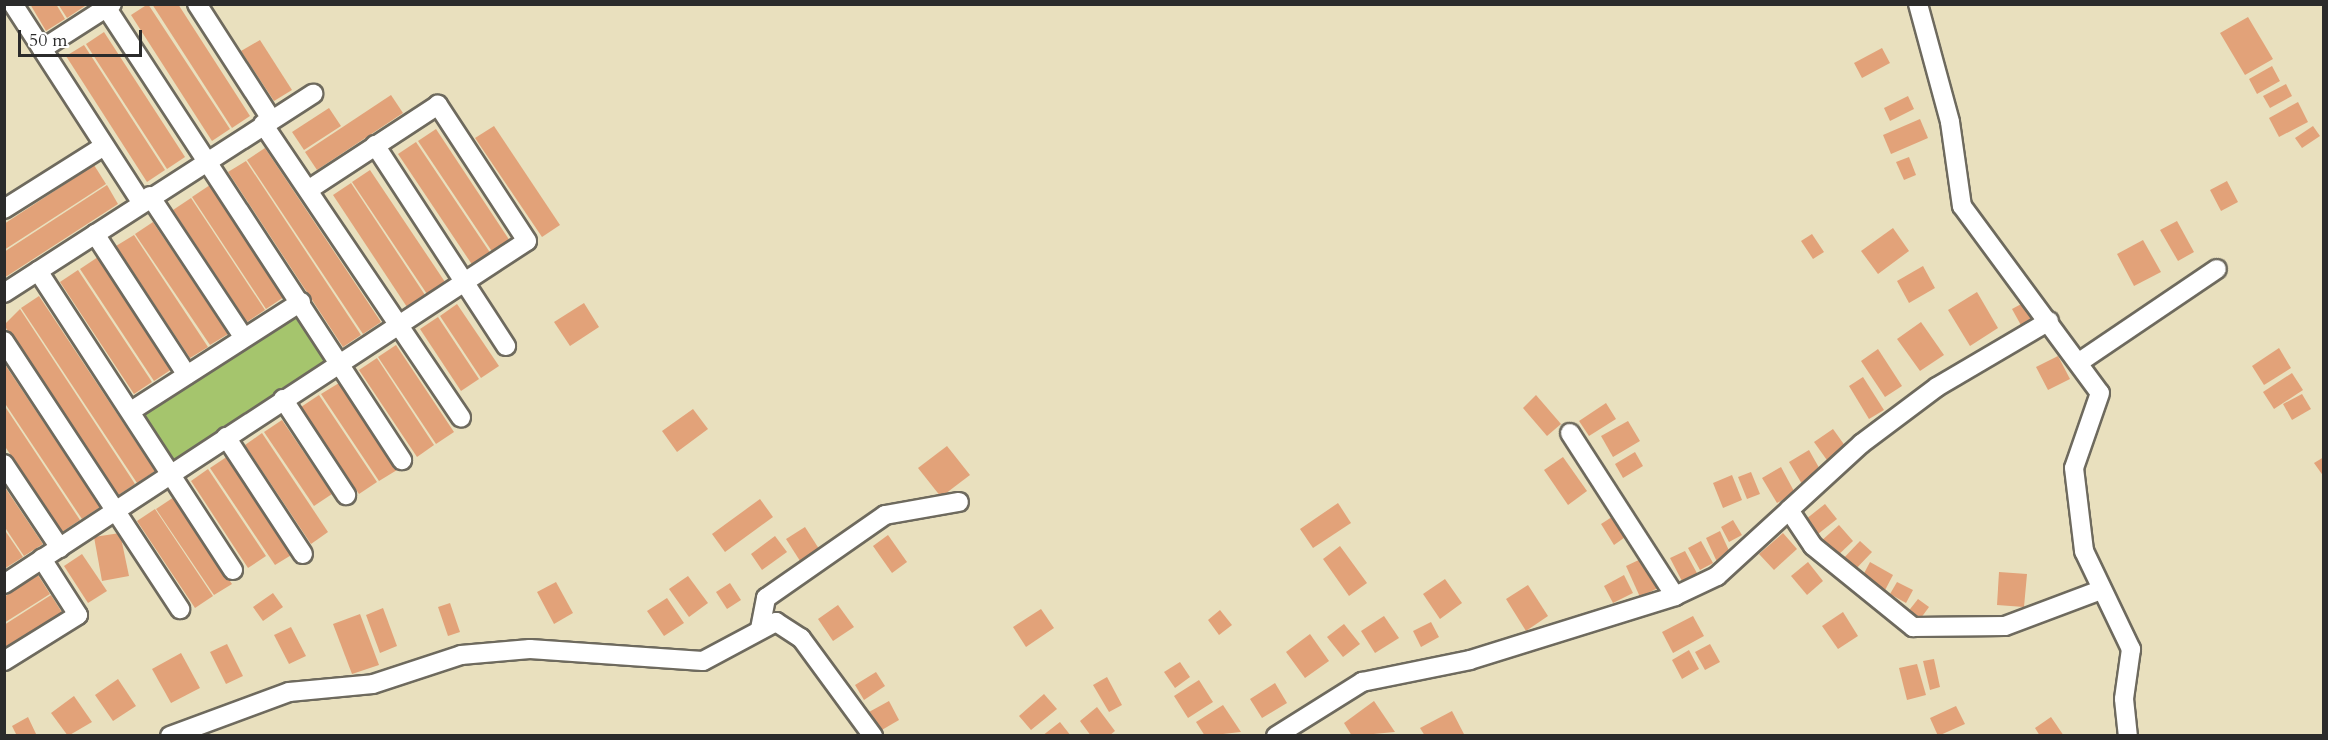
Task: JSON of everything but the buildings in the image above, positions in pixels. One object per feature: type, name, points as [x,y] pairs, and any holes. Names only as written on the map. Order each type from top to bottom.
[{"type":"street","points":[[13,4],[104,146],[146,199],[244,338]]},
{"type":"street","points":[[196,4],[308,190],[460,418]]},
{"type":"street","points":[[1918,4],[1950,122],[1962,206],[2081,361],[2100,393],[2074,468],[2084,551],[2101,590],[2132,649],[2124,699],[2128,735]]},
{"type":"street","points":[[42,49],[108,6],[402,460]]},
{"type":"street","points":[[4,293],[206,160],[313,94]]},
{"type":"street","points":[[4,584],[172,475],[339,362],[466,283],[527,241],[438,105],[308,190]]},
{"type":"street","points":[[4,209],[104,146]]},
{"type":"street","points":[[375,146],[506,346]]},
{"type":"street","points":[[94,234],[187,375]]},
{"type":"street","points":[[2081,361],[2217,268]]},
{"type":"street","points":[[38,271],[233,570]]},
{"type":"street","points":[[131,411],[301,302]]},
{"type":"street","points":[[1276,735],[1362,682],[1470,660],[1675,596],[1717,576],[1861,444],[1937,387],[2049,321]]},
{"type":"street","points":[[4,341],[180,609]]},
{"type":"street","points":[[283,399],[346,495]]},
{"type":"street","points":[[1570,433],[1675,596]]},
{"type":"street","points":[[226,437],[303,554]]},
{"type":"street","points":[[4,464],[60,548]]},
{"type":"street","points":[[760,629],[766,598],[885,515],[960,502]]},
{"type":"street","points":[[1789,510],[1813,546],[1913,627],[2005,626],[2101,590]]},
{"type":"street","points":[[4,661],[78,615],[42,559]]},
{"type":"street","points":[[170,735],[289,692],[373,684],[461,655],[530,649],[703,661],[741,645],[760,629],[776,622],[794,630],[873,735]]},
{"type":"green space","points":[[298,310],[332,360],[174,464],[141,413]]}]
